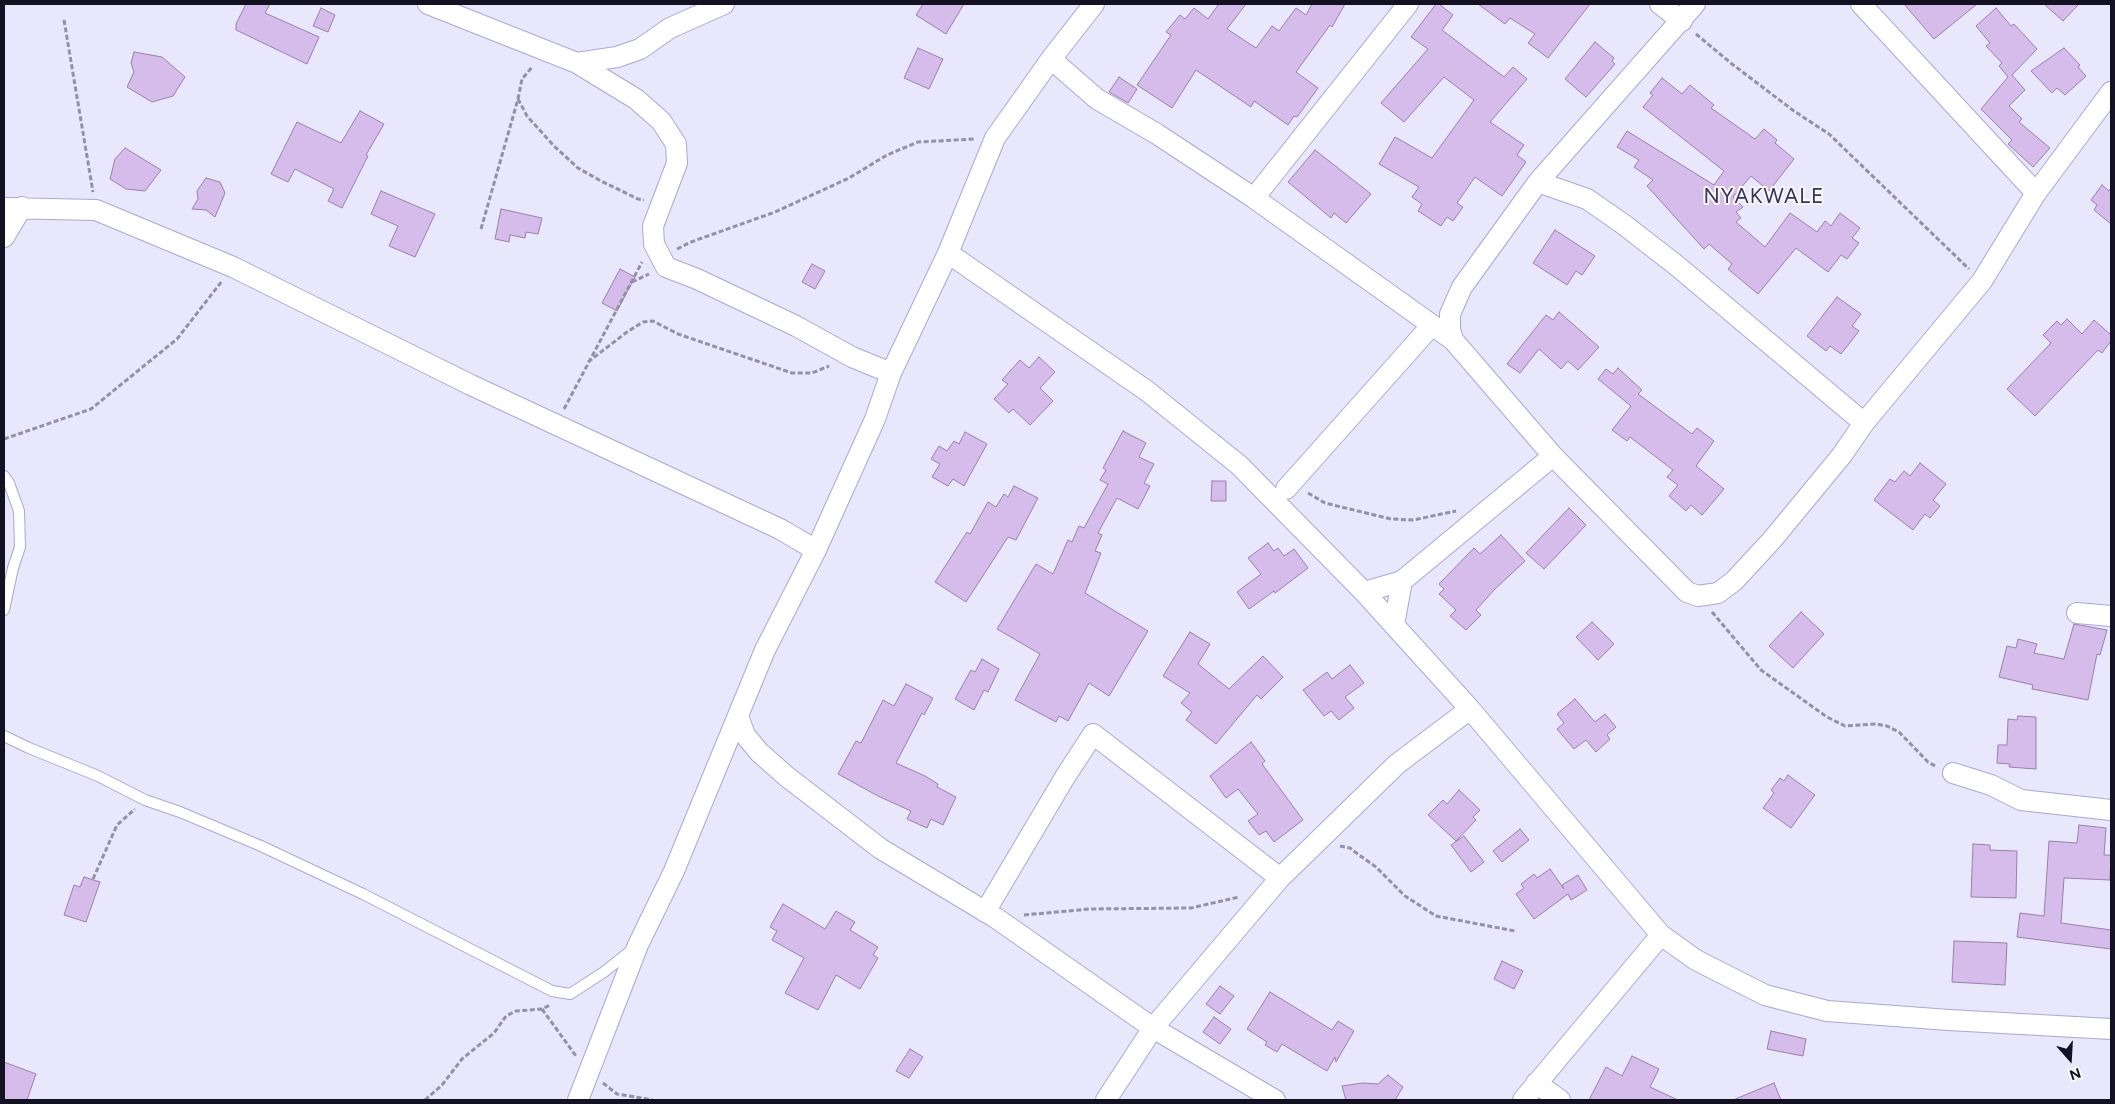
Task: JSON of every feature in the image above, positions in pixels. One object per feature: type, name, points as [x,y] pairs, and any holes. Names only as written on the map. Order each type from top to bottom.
[{"type":"street","points":[[428,4],[577,63],[636,99],[661,121],[676,144],[677,163],[653,226],[654,244],[666,267],[697,279],[796,326],[852,356],[891,373]]},
{"type":"street","points":[[577,63],[617,57],[640,48],[670,28],[724,4]]},
{"type":"street","points":[[578,1100],[638,945],[674,871],[765,650],[816,550],[875,419],[891,373],[948,253],[995,138],[1006,119],[1094,4]]},
{"type":"street","points":[[1254,198],[1408,4]]},
{"type":"street","points":[[1660,4],[1682,21]]},
{"type":"street","points":[[1454,340],[1450,329],[1450,314],[1462,287],[1538,182],[1695,4]]},
{"type":"street","points":[[1861,4],[2036,193]]},
{"type":"street","points":[[1051,59],[1097,99],[1157,134],[1254,198],[1454,340],[1553,456],[1688,592],[1698,596],[1718,593],[1734,581],[1772,540],[1842,455],[1864,423],[1982,281],[2036,193],[2111,92]]},
{"type":"street","points":[[1538,182],[1587,199],[1623,224],[1676,265],[1864,423]]},
{"type":"street","points":[[4,237],[13,207],[96,210],[233,267],[471,385],[780,529],[816,550]]},
{"type":"street","points":[[948,253],[1147,391],[1239,465],[1364,592],[1470,709],[1661,935],[1696,960],[1765,995],[1827,1011],[2111,1029]]},
{"type":"street","points":[[1286,489],[1432,325]]},
{"type":"street","points":[[1364,592],[1402,582],[1553,456]]},
{"type":"street","points":[[1394,625],[1402,582]]},
{"type":"street","points":[[2077,613],[2111,616]]},
{"type":"street","points":[[1106,1100],[1153,1028],[1275,884],[1397,764],[1470,709]]},
{"type":"street","points":[[738,716],[745,735],[759,752],[786,776],[881,849],[991,915],[1153,1028],[1275,1100]]},
{"type":"street","points":[[991,915],[1065,777],[1093,734],[1275,884]]},
{"type":"street","points":[[1953,773],[1991,785],[2020,800],[2111,810]]},
{"type":"street","points":[[1523,1100],[1661,935]]},
{"type":"street","points":[[1536,1083],[1560,1100]]},
{"type":"lane","points":[[4,476],[9,483],[19,511],[20,547],[13,568],[4,610]]},
{"type":"lane","points":[[4,736],[28,748],[98,776],[145,800],[180,812],[261,846],[363,894],[524,978],[552,990],[570,994],[604,972],[620,957],[638,945]]},
{"type":"path","points":[[64,20],[96,210]]},
{"type":"path","points":[[1682,21],[1732,64],[1794,111],[1829,134],[1982,281]]},
{"type":"path","points":[[481,229],[522,79],[531,68],[549,53]]},
{"type":"path","points":[[518,99],[527,116],[554,146],[578,168],[638,199],[662,203]]},
{"type":"path","points":[[661,257],[691,242],[775,212],[849,178],[887,154],[918,142],[995,138]]},
{"type":"path","points":[[556,425],[654,237]]},
{"type":"path","points":[[4,439],[91,409],[178,339],[233,267]]},
{"type":"path","points":[[588,362],[627,332],[643,322],[652,321],[678,334],[792,373],[812,373],[852,356]]},
{"type":"path","points":[[1286,489],[1300,489],[1325,503],[1391,518],[1413,520],[1456,511],[1481,517]]},
{"type":"path","points":[[1698,596],[1760,670],[1820,712],[1845,726],[1876,724],[1887,726],[1899,732],[1928,762],[1953,773]]},
{"type":"path","points":[[93,879],[117,825],[145,800]]},
{"type":"path","points":[[1317,842],[1350,848],[1376,867],[1405,896],[1436,916],[1516,931]]},
{"type":"path","points":[[991,915],[1090,909],[1191,908],[1275,884]]},
{"type":"path","points":[[424,1100],[442,1084],[462,1059],[494,1033],[506,1016],[516,1011],[542,1008],[570,994]]},
{"type":"building","points":[[246,4],[270,4],[265,13],[319,37],[307,64],[236,30],[236,24]]},
{"type":"building","points":[[923,4],[964,4],[946,34],[916,15]]},
{"type":"building","points":[[1219,4],[1246,4],[1227,29],[1256,48],[1272,26],[1279,31],[1296,8],[1306,15],[1312,4],[1345,4],[1332,27],[1330,25],[1296,72],[1318,88],[1297,117],[1294,116],[1288,125],[1254,101],[1251,107],[1196,70],[1172,108],[1137,85],[1171,35],[1166,32],[1180,15],[1185,19],[1194,8],[1208,19]]},
{"type":"building","points":[[1436,4],[1439,4],[1453,15],[1442,30],[1504,77],[1513,67],[1527,79],[1490,122],[1524,145],[1517,155],[1526,162],[1502,196],[1475,177],[1457,203],[1463,207],[1453,221],[1447,217],[1441,226],[1418,211],[1422,204],[1412,197],[1419,187],[1379,164],[1395,137],[1432,158],[1474,100],[1444,77],[1404,122],[1381,103],[1428,49],[1411,37]]},
{"type":"building","points":[[1478,4],[1590,4],[1548,58],[1528,43],[1535,34],[1510,18],[1505,24]]},
{"type":"building","points":[[1904,4],[1977,4],[1934,39]]},
{"type":"building","points":[[2044,4],[2079,4],[2063,21]]},
{"type":"building","points":[[321,8],[335,15],[328,32],[313,26]]},
{"type":"building","points":[[1996,8],[2011,26],[2014,24],[2037,49],[2012,75],[2025,90],[2009,106],[2022,119],[2019,122],[2050,148],[2033,167],[2008,144],[2012,140],[1981,109],[2008,77],[1999,66],[2002,63],[1986,46],[1990,43],[1976,26]]},
{"type":"building","points":[[1595,42],[1614,58],[1612,61],[1615,64],[1586,97],[1565,79]]},
{"type":"building","points":[[918,48],[943,59],[929,89],[904,78]]},
{"type":"building","points":[[2064,48],[2080,65],[2078,67],[2086,76],[2065,95],[2057,88],[2052,93],[2031,71]]},
{"type":"building","points":[[134,52],[162,57],[185,77],[173,96],[152,102],[127,87],[134,72],[131,63]]},
{"type":"building","points":[[1119,77],[1137,89],[1128,103],[1109,92]]},
{"type":"building","points":[[1662,78],[1682,94],[1690,85],[1714,105],[1711,108],[1755,139],[1764,129],[1777,140],[1775,143],[1794,159],[1769,191],[1751,176],[1733,197],[1743,207],[1736,212],[1741,218],[1736,222],[1765,247],[1790,213],[1817,232],[1825,221],[1831,226],[1840,213],[1860,228],[1852,238],[1859,243],[1847,259],[1841,255],[1828,272],[1796,248],[1758,294],[1728,269],[1732,264],[1709,244],[1704,249],[1647,186],[1653,180],[1634,167],[1639,160],[1617,147],[1627,131],[1714,185],[1724,171],[1643,107],[1653,95],[1650,93]]},
{"type":"building","points":[[360,111],[384,124],[366,155],[368,156],[342,208],[328,201],[334,189],[295,169],[288,182],[271,174],[297,122],[341,143]]},
{"type":"building","points":[[125,148],[161,170],[145,191],[126,189],[110,179],[115,159]]},
{"type":"building","points":[[1315,150],[1371,194],[1346,223],[1334,213],[1331,218],[1288,182]]},
{"type":"building","points":[[206,178],[220,182],[225,193],[215,217],[206,210],[192,209],[198,199],[197,191]]},
{"type":"building","points":[[2102,185],[2109,191],[2111,188],[2111,224],[2094,210],[2097,205],[2091,200]]},
{"type":"building","points":[[381,191],[435,214],[415,257],[389,246],[398,226],[371,214]]},
{"type":"building","points":[[501,209],[542,218],[538,234],[526,232],[525,238],[510,235],[509,242],[495,239]]},
{"type":"building","points":[[1555,230],[1595,256],[1582,275],[1576,271],[1567,285],[1533,263]]},
{"type":"building","points":[[812,264],[825,271],[815,289],[802,282]]},
{"type":"building","points":[[620,269],[635,277],[617,311],[602,303]]},
{"type":"building","points":[[1837,297],[1861,314],[1852,326],[1859,331],[1841,354],[1830,346],[1826,351],[1807,336]]},
{"type":"building","points":[[1559,312],[1599,347],[1578,370],[1568,361],[1561,369],[1539,349],[1520,373],[1507,364],[1546,315],[1553,320]]},
{"type":"building","points":[[2067,319],[2082,334],[2094,320],[2111,335],[2111,341],[2102,353],[2098,350],[2035,416],[2007,389],[2051,343],[2043,335],[2057,321],[2061,325]]},
{"type":"building","points":[[1039,357],[1055,372],[1040,388],[1053,401],[1030,425],[1013,409],[1009,413],[994,399],[1008,384],[1002,380],[1020,360],[1029,368]]},
{"type":"building","points":[[1618,368],[1642,390],[1638,394],[1692,434],[1697,428],[1714,441],[1696,466],[1724,489],[1702,515],[1691,505],[1686,511],[1669,496],[1678,485],[1667,477],[1673,470],[1630,437],[1627,441],[1612,430],[1631,406],[1598,379],[1606,369],[1613,374]]},
{"type":"building","points":[[1123,431],[1146,443],[1139,457],[1154,464],[1144,483],[1150,486],[1138,509],[1117,498],[1098,533],[1102,535],[1095,551],[1101,553],[1085,593],[1148,631],[1109,696],[1089,683],[1068,721],[1059,716],[1056,722],[1015,700],[1040,654],[997,629],[1036,564],[1053,574],[1068,540],[1072,542],[1079,526],[1084,528],[1108,484],[1100,480],[1106,470],[1103,468]]},
{"type":"building","points":[[965,432],[987,444],[964,486],[953,479],[948,486],[932,477],[940,464],[931,459],[939,446],[947,451],[954,441],[959,444]]},
{"type":"building","points":[[1920,463],[1946,484],[1933,500],[1940,506],[1930,518],[1925,514],[1913,530],[1874,500],[1890,479],[1895,482],[1904,471],[1910,476]]},
{"type":"building","points":[[1212,481],[1226,481],[1226,501],[1211,501]]},
{"type":"building","points":[[1014,486],[1038,498],[1016,540],[1008,537],[966,602],[935,582],[967,532],[970,534],[988,502],[996,507],[1004,494],[1008,497]]},
{"type":"building","points":[[1569,508],[1586,525],[1544,569],[1526,553]]},
{"type":"building","points":[[1501,535],[1525,561],[1476,610],[1481,615],[1466,630],[1450,616],[1456,610],[1439,594],[1444,589],[1439,584],[1474,548],[1480,554]]},
{"type":"building","points":[[1268,543],[1274,551],[1278,548],[1284,556],[1294,549],[1308,568],[1275,593],[1274,591],[1249,609],[1237,592],[1261,574],[1248,558]]},
{"type":"building","points":[[1801,612],[1824,634],[1793,668],[1769,646]]},
{"type":"building","points":[[1592,622],[1614,644],[1598,660],[1576,637]]},
{"type":"building","points":[[2074,624],[2107,630],[2100,655],[2097,654],[2088,700],[2032,689],[2033,685],[1999,677],[2007,646],[2016,648],[2018,639],[2037,644],[2034,653],[2064,659]]},
{"type":"building","points":[[1190,632],[1210,644],[1198,664],[1229,689],[1263,656],[1283,677],[1261,699],[1257,695],[1216,744],[1186,720],[1192,712],[1181,703],[1190,693],[1163,676]]},
{"type":"building","points":[[982,659],[999,669],[988,692],[984,690],[974,710],[955,699],[971,670],[975,672]]},
{"type":"building","points":[[1350,665],[1364,683],[1345,697],[1354,708],[1339,720],[1331,711],[1324,716],[1303,690],[1327,672],[1332,679]]},
{"type":"building","points":[[906,684],[933,698],[924,715],[922,713],[896,763],[925,776],[938,784],[937,787],[956,797],[943,825],[931,819],[927,828],[907,819],[911,811],[878,796],[838,774],[856,741],[861,743],[883,700],[894,706]]},
{"type":"building","points":[[1575,699],[1595,722],[1605,714],[1616,727],[1607,735],[1610,739],[1596,752],[1586,740],[1574,749],[1557,729],[1564,723],[1557,714]]},
{"type":"building","points":[[2018,716],[2036,717],[2036,769],[2009,767],[2010,764],[1997,763],[1998,745],[2007,745],[2008,719],[2017,720]]},
{"type":"building","points":[[1251,742],[1265,761],[1262,764],[1303,820],[1274,842],[1266,831],[1259,835],[1248,821],[1258,814],[1238,789],[1226,798],[1210,776]]},
{"type":"building","points":[[1788,775],[1815,795],[1791,828],[1763,808],[1774,793],[1771,790],[1780,778],[1784,781]]},
{"type":"building","points":[[1459,790],[1480,810],[1473,817],[1476,820],[1456,841],[1428,815],[1443,800],[1447,804]]},
{"type":"building","points":[[2079,825],[2106,828],[2104,855],[2111,855],[2110,880],[2064,878],[2061,923],[2111,930],[2111,949],[2017,937],[2020,913],[2044,916],[2049,841],[2077,843]]},
{"type":"building","points":[[1520,829],[1529,840],[1502,862],[1493,851]]},
{"type":"building","points":[[1464,836],[1484,862],[1471,872],[1451,845]]},
{"type":"building","points":[[1973,844],[1990,845],[1990,850],[2017,851],[2016,898],[1971,897]]},
{"type":"building","points":[[1550,869],[1564,889],[1562,885],[1578,875],[1587,890],[1571,900],[1568,894],[1534,919],[1516,894],[1524,888],[1521,884],[1534,874],[1537,878]]},
{"type":"building","points":[[84,877],[100,882],[86,922],[64,915],[74,885],[80,887]]},
{"type":"building","points":[[783,904],[825,929],[836,911],[855,922],[850,930],[878,947],[873,955],[878,958],[860,989],[836,975],[818,1010],[785,993],[804,958],[772,940],[777,931],[770,927]]},
{"type":"building","points":[[1954,941],[2007,943],[2005,985],[1952,982]]},
{"type":"building","points":[[1502,961],[1523,971],[1514,989],[1494,979]]},
{"type":"building","points":[[1220,986],[1234,996],[1220,1014],[1206,1004]]},
{"type":"building","points":[[1270,992],[1332,1030],[1338,1021],[1354,1031],[1336,1062],[1335,1057],[1327,1071],[1282,1044],[1277,1052],[1265,1045],[1267,1042],[1247,1029]]},
{"type":"building","points":[[1214,1017],[1231,1029],[1220,1044],[1203,1032]]},
{"type":"building","points":[[1771,1031],[1806,1039],[1803,1056],[1767,1049]]},
{"type":"building","points":[[910,1049],[923,1057],[909,1078],[896,1071]]},
{"type":"building","points":[[1632,1056],[1659,1069],[1650,1087],[1678,1100],[1589,1100],[1606,1067],[1622,1076]]},
{"type":"building","points":[[4,1062],[36,1074],[27,1100],[4,1100]]},
{"type":"building","points":[[1388,1075],[1403,1087],[1395,1100],[1346,1100],[1342,1086],[1362,1083],[1378,1084]]},
{"type":"building","points":[[1774,1083],[1781,1100],[1733,1100]]},
{"type":"district","name":"NYAKWALE","points":[[1764,197]]}]
